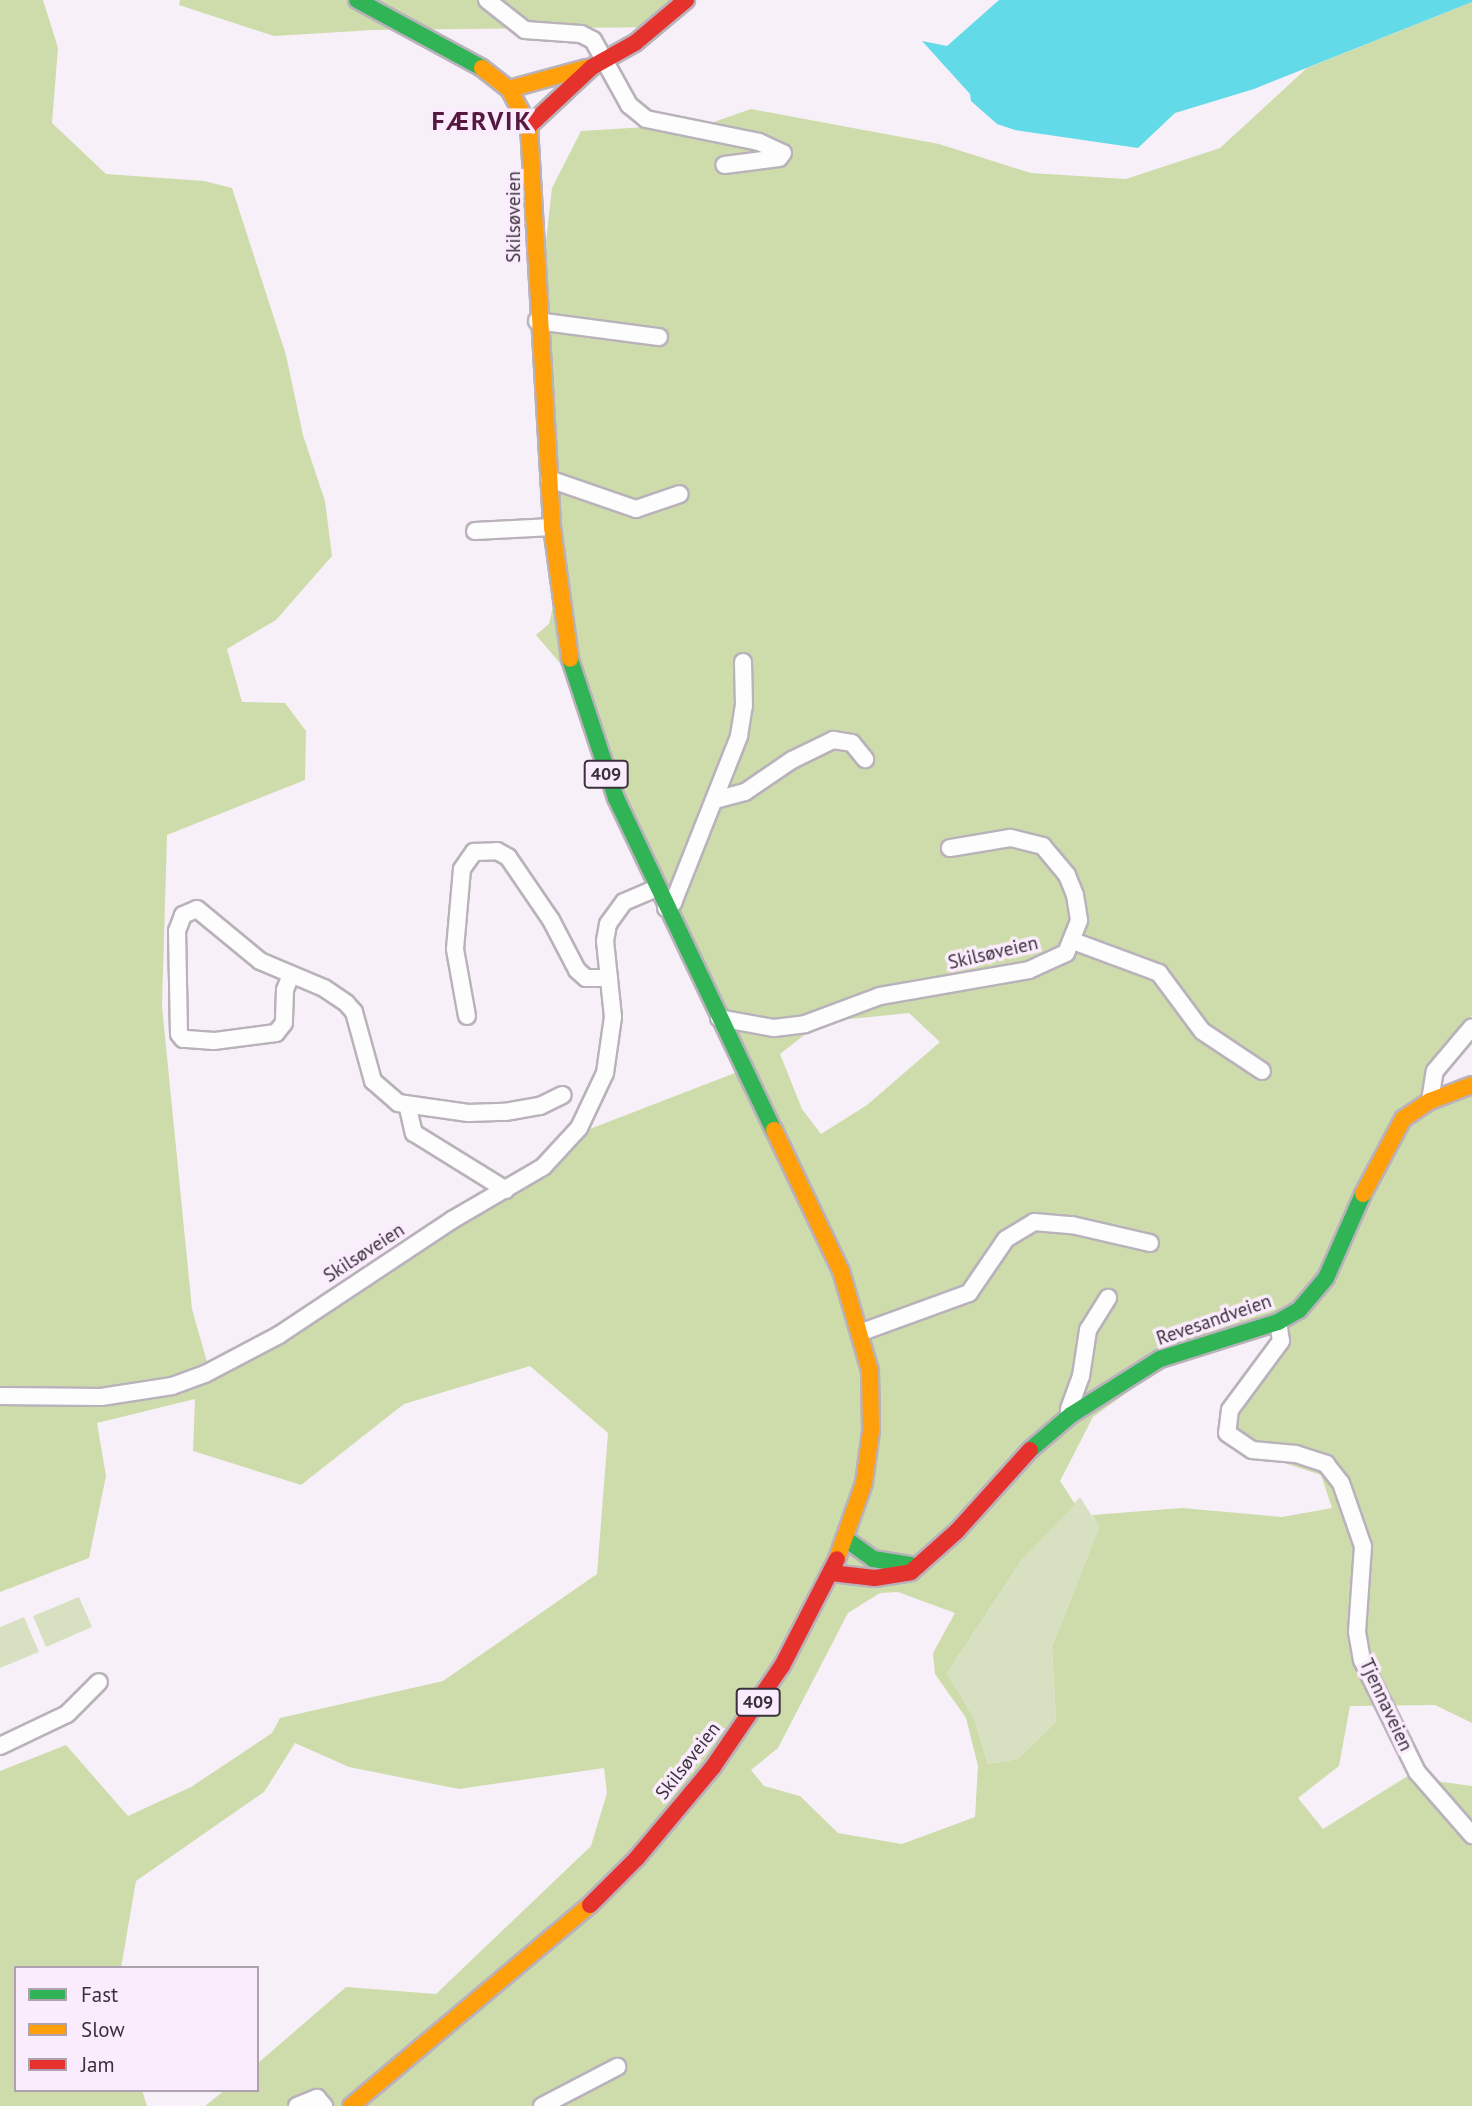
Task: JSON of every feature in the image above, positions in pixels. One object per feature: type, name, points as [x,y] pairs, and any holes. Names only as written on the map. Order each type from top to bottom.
[{"type":"main road","name":"Skilsøveien","points":[[351,2106],[566,1928],[637,1857],[751,1714],[847,1540],[864,1483],[871,1431],[870,1371],[862,1332],[841,1271],[666,908],[591,736],[572,674],[552,527],[537,321],[535,121],[516,88],[463,55],[357,0]]},
{"type":"main road","points":[[535,121],[598,64],[660,26],[686,0]]},
{"type":"main road","points":[[516,88],[598,64]]},
{"type":"main road","name":"Revesandveien","points":[[831,1573],[893,1577],[921,1565],[957,1531],[1030,1450],[1071,1415],[1160,1360],[1278,1322],[1314,1297],[1389,1139],[1403,1119],[1430,1101],[1472,1085]]},
{"type":"main road","points":[[847,1540],[873,1559],[921,1565]]},
{"type":"street","points":[[487,0],[524,30],[581,34],[593,40],[598,64],[629,105],[646,119],[759,142],[783,153],[779,158],[724,165]]},
{"type":"street","points":[[537,321],[659,337]]},
{"type":"street","points":[[549,479],[636,509],[680,494]]},
{"type":"street","points":[[475,531],[552,527]]},
{"type":"street","points":[[666,908],[715,800],[739,736],[744,706],[743,662]]},
{"type":"street","points":[[715,800],[745,792],[792,760],[833,740],[852,743],[865,759]]},
{"type":"street","points":[[950,848],[1010,838],[1043,846],[1067,875],[1075,895],[1079,919],[1073,941],[1159,973],[1202,1031],[1262,1071]]},
{"type":"street","points":[[467,1016],[455,949],[462,869],[474,852],[497,851],[508,857],[551,920],[576,970],[586,978],[609,978]]},
{"type":"street","name":"Skilsøveien","points":[[0,1396],[101,1397],[172,1386],[205,1374],[268,1342],[452,1220],[543,1167],[565,1146],[595,1100],[611,1045],[605,941],[614,912],[657,888]]},
{"type":"street","points":[[291,975],[285,990],[284,1023],[276,1033],[214,1041],[183,1039],[176,1015],[178,921],[197,909],[210,916],[238,944],[291,975],[324,988],[346,1003],[358,1024],[361,1051],[373,1082],[408,1108],[505,1112],[540,1106],[563,1095]]},
{"type":"street","name":"Skilsøveien","points":[[719,1018],[774,1028],[805,1024],[880,996],[1029,970],[1066,953],[1073,941]]},
{"type":"street","points":[[1430,1101],[1435,1072],[1472,1027]]},
{"type":"street","points":[[408,1108],[414,1133],[506,1190]]},
{"type":"street","points":[[862,1332],[969,1293],[1006,1239],[1034,1222],[1072,1225],[1150,1243]]},
{"type":"street","points":[[1071,1415],[1069,1409],[1081,1376],[1088,1330],[1108,1298]]},
{"type":"street","name":"Tjennaveien","points":[[1278,1322],[1281,1341],[1230,1410],[1227,1433],[1252,1450],[1296,1454],[1326,1464],[1341,1483],[1363,1546],[1357,1632],[1362,1660],[1416,1772],[1472,1835]]},
{"type":"street","points":[[0,1746],[67,1714],[99,1682]]},
{"type":"street","points":[[542,2106],[617,2067]]},
{"type":"street","points":[[297,2106],[317,2098],[324,2106]]},
{"type":"green space","points":[[0,0],[43,0],[58,48],[52,123],[106,174],[204,181],[232,188],[286,355],[303,435],[325,501],[332,556],[276,620],[227,649],[242,702],[285,703],[306,731],[305,780],[167,835],[162,1006],[192,1309],[211,1376],[512,1187],[582,1132],[740,1071],[570,675],[536,635],[549,624],[559,579],[541,286],[552,188],[581,131],[711,123],[751,109],[939,144],[1031,173],[1126,179],[1220,148],[1307,68],[1472,2],[1472,1015],[1447,1046],[1427,1088],[1472,1083],[1472,1723],[1435,1705],[1350,1706],[1339,1766],[1298,1798],[1323,1829],[1406,1777],[1472,1786],[1472,2106],[205,2106],[222,2092],[259,2092],[259,2062],[346,1987],[436,1994],[591,1846],[607,1793],[604,1768],[459,1789],[349,1767],[295,1743],[264,1792],[136,1881],[121,1966],[14,1966],[14,2092],[143,2092],[147,2106],[0,2106],[0,1771],[66,1745],[128,1816],[191,1787],[272,1733],[280,1718],[443,1681],[597,1574],[608,1433],[530,1366],[404,1404],[301,1485],[193,1451],[195,1399],[97,1423],[106,1476],[89,1558],[0,1592]],"holes":[[[909,1013],[940,1042],[867,1105],[821,1134],[802,1109],[780,1054],[821,1022]],[[1272,1335],[1226,1416],[1226,1444],[1321,1475],[1332,1508],[1282,1517],[1182,1508],[1092,1515],[1099,1527],[1052,1647],[1056,1722],[1018,1759],[988,1764],[974,1718],[947,1673],[1021,1561],[1075,1504],[1060,1481],[1093,1417],[1172,1360]],[[898,1592],[955,1613],[933,1653],[935,1674],[966,1718],[978,1766],[975,1817],[902,1844],[838,1833],[800,1796],[764,1786],[751,1770],[778,1748],[848,1613],[880,1593]]]},
{"type":"green space","points":[[180,0],[691,0],[665,27],[374,30],[274,36],[179,5]]},
{"type":"green space","points":[[1080,1497],[1099,1527],[1052,1647],[1056,1722],[1018,1759],[988,1764],[974,1718],[947,1673],[1021,1561]]},
{"type":"green space","points":[[79,1597],[92,1627],[46,1647],[33,1616]]},
{"type":"green space","points":[[24,1617],[39,1652],[0,1668],[0,1627]]},
{"type":"water","points":[[999,0],[1472,2],[1254,89],[1175,113],[1138,148],[1015,130],[997,124],[971,101],[970,94],[922,41],[947,46]]},
{"type":"traffic: fast","points":[[357,0],[482,68]]},
{"type":"traffic: fast","points":[[570,659],[616,798],[774,1130]]},
{"type":"traffic: fast","points":[[1030,1450],[1071,1415],[1160,1359],[1278,1322],[1299,1310],[1326,1278],[1363,1194]]},
{"type":"traffic: fast","points":[[847,1540],[873,1559],[911,1565]]},
{"type":"traffic: slow","points":[[482,68],[509,89],[529,126],[552,527],[570,659]]},
{"type":"traffic: slow","points":[[509,89],[586,68]]},
{"type":"traffic: slow","points":[[1363,1194],[1403,1119],[1430,1101],[1472,1085]]},
{"type":"traffic: slow","points":[[774,1130],[841,1271],[870,1371],[871,1431],[864,1483],[837,1559]]},
{"type":"traffic: slow","points":[[351,2106],[590,1905]]},
{"type":"traffic: jam","points":[[529,126],[592,67],[635,43],[686,0]]},
{"type":"traffic: jam","points":[[831,1573],[875,1578],[911,1572],[957,1531],[1030,1450]]},
{"type":"traffic: jam","points":[[590,1905],[637,1858],[713,1767],[782,1666],[837,1559]]},
{"type":"district","name":"FÆRVIK","points":[[482,121]]}]
